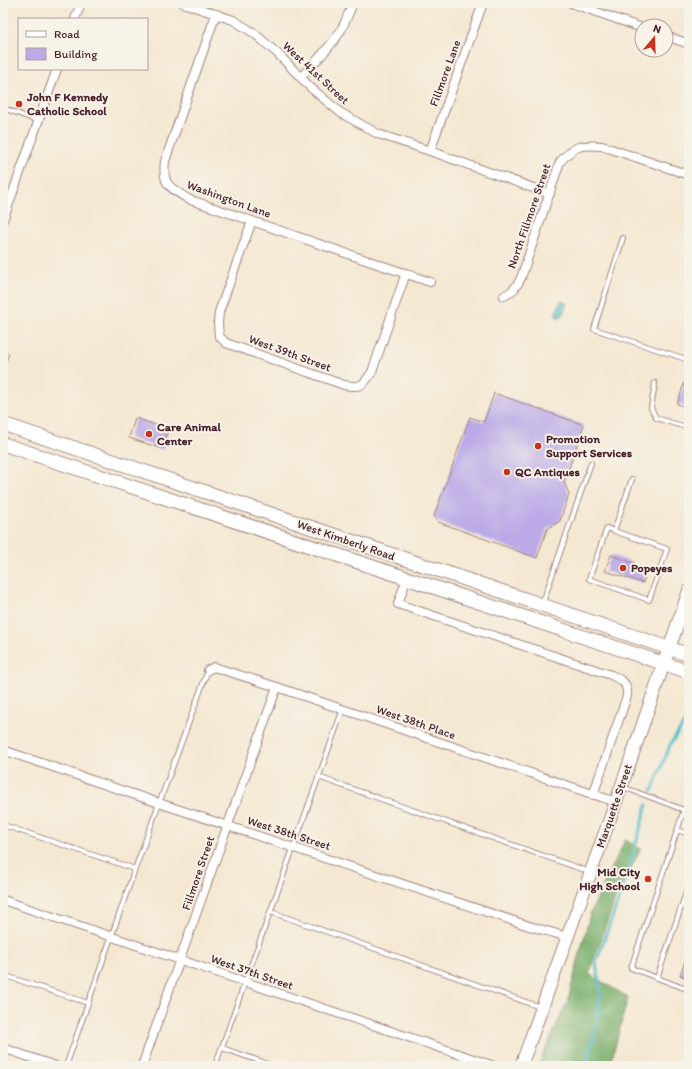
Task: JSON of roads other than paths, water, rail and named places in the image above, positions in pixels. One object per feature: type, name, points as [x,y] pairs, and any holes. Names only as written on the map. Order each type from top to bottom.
[{"type":"main road","name":"West Kimberly Road","points":[[3,424],[689,655]]},
{"type":"main road","name":"West Kimberly Road","points":[[3,444],[689,672]]},
{"type":"main road","name":"Marquette Street","points":[[522,1066],[689,591]]},
{"type":"street","points":[[75,18],[81,3]]},
{"type":"street","name":"West 41st Street","points":[[183,3],[233,20],[254,34],[278,54],[311,88],[341,113],[378,134],[550,194]]},
{"type":"street","points":[[301,77],[322,55],[340,32],[353,3]]},
{"type":"street","name":"Fillmore Lane","points":[[430,151],[483,3]]},
{"type":"street","points":[[573,4],[634,25]]},
{"type":"street","name":"Washington Lane","points":[[216,14],[166,161],[164,173],[169,187],[188,199],[430,282]]},
{"type":"street","points":[[674,39],[689,44]]},
{"type":"street","points":[[3,220],[57,70]]},
{"type":"street","name":"North Fillmore Street","points":[[504,296],[512,292],[521,278],[560,162],[570,151],[589,144],[602,146],[689,175]]},
{"type":"street","name":"West 39th Street","points":[[252,221],[219,312],[219,336],[226,343],[344,385],[356,387],[365,382],[372,372],[406,273]]},
{"type":"street","name":"Marquette Street","points":[[406,578],[398,604],[611,675],[625,684],[627,696],[593,795]]},
{"type":"street","name":"West 38th Place","points":[[208,670],[214,667],[276,687],[616,802]]},
{"type":"street","name":"Fillmore Street","points":[[142,1066],[276,687]]},
{"type":"street","name":"West 38th Street","points":[[3,750],[529,926],[568,937]]},
{"type":"street","name":"West 37th Street","points":[[3,900],[494,1066]]},
{"type":"street","points":[[3,1048],[56,1066]]},
{"type":"lane","points":[[3,108],[39,121]]},
{"type":"lane","points":[[623,238],[594,329],[689,360]]},
{"type":"lane","points":[[655,383],[651,408],[656,418],[689,428]]},
{"type":"lane","points":[[542,605],[591,463]]},
{"type":"lane","points":[[614,531],[632,479]]},
{"type":"lane","points":[[607,528],[614,531],[667,550],[649,600],[589,579],[607,528]]},
{"type":"lane","points":[[66,1066],[135,869],[208,670]]},
{"type":"lane","points":[[215,1066],[343,709]]},
{"type":"lane","points":[[318,777],[591,873]]},
{"type":"lane","points":[[621,786],[684,810],[689,810]]},
{"type":"lane","points":[[684,810],[631,968],[689,990]]},
{"type":"lane","points":[[3,825],[135,869]]},
{"type":"lane","points":[[677,830],[689,834]]},
{"type":"lane","points":[[657,978],[689,884]]},
{"type":"lane","points":[[271,912],[542,1008]]},
{"type":"lane","points":[[3,975],[88,1003]]},
{"type":"lane","points":[[222,1048],[274,1066]]},
{"type":"water","points":[[561,301],[567,304],[562,316],[559,316],[559,318],[555,314]]},
{"type":"waterway","points":[[652,791],[670,745],[689,716]]},
{"type":"waterway","points":[[587,1066],[601,994],[596,962],[624,885],[647,805]]},
{"type":"place","name":"John F Kennedy Catholic School","points":[[19,104]]},
{"type":"place","name":"Care Animal Center","points":[[149,434]]},
{"type":"place","name":"Promotion Support Services","points":[[538,446]]},
{"type":"place","name":"QC Antiques","points":[[507,472]]},
{"type":"place","name":"Popeyes","points":[[623,568]]},
{"type":"place","name":"Mid City High School","points":[[648,879]]}]
